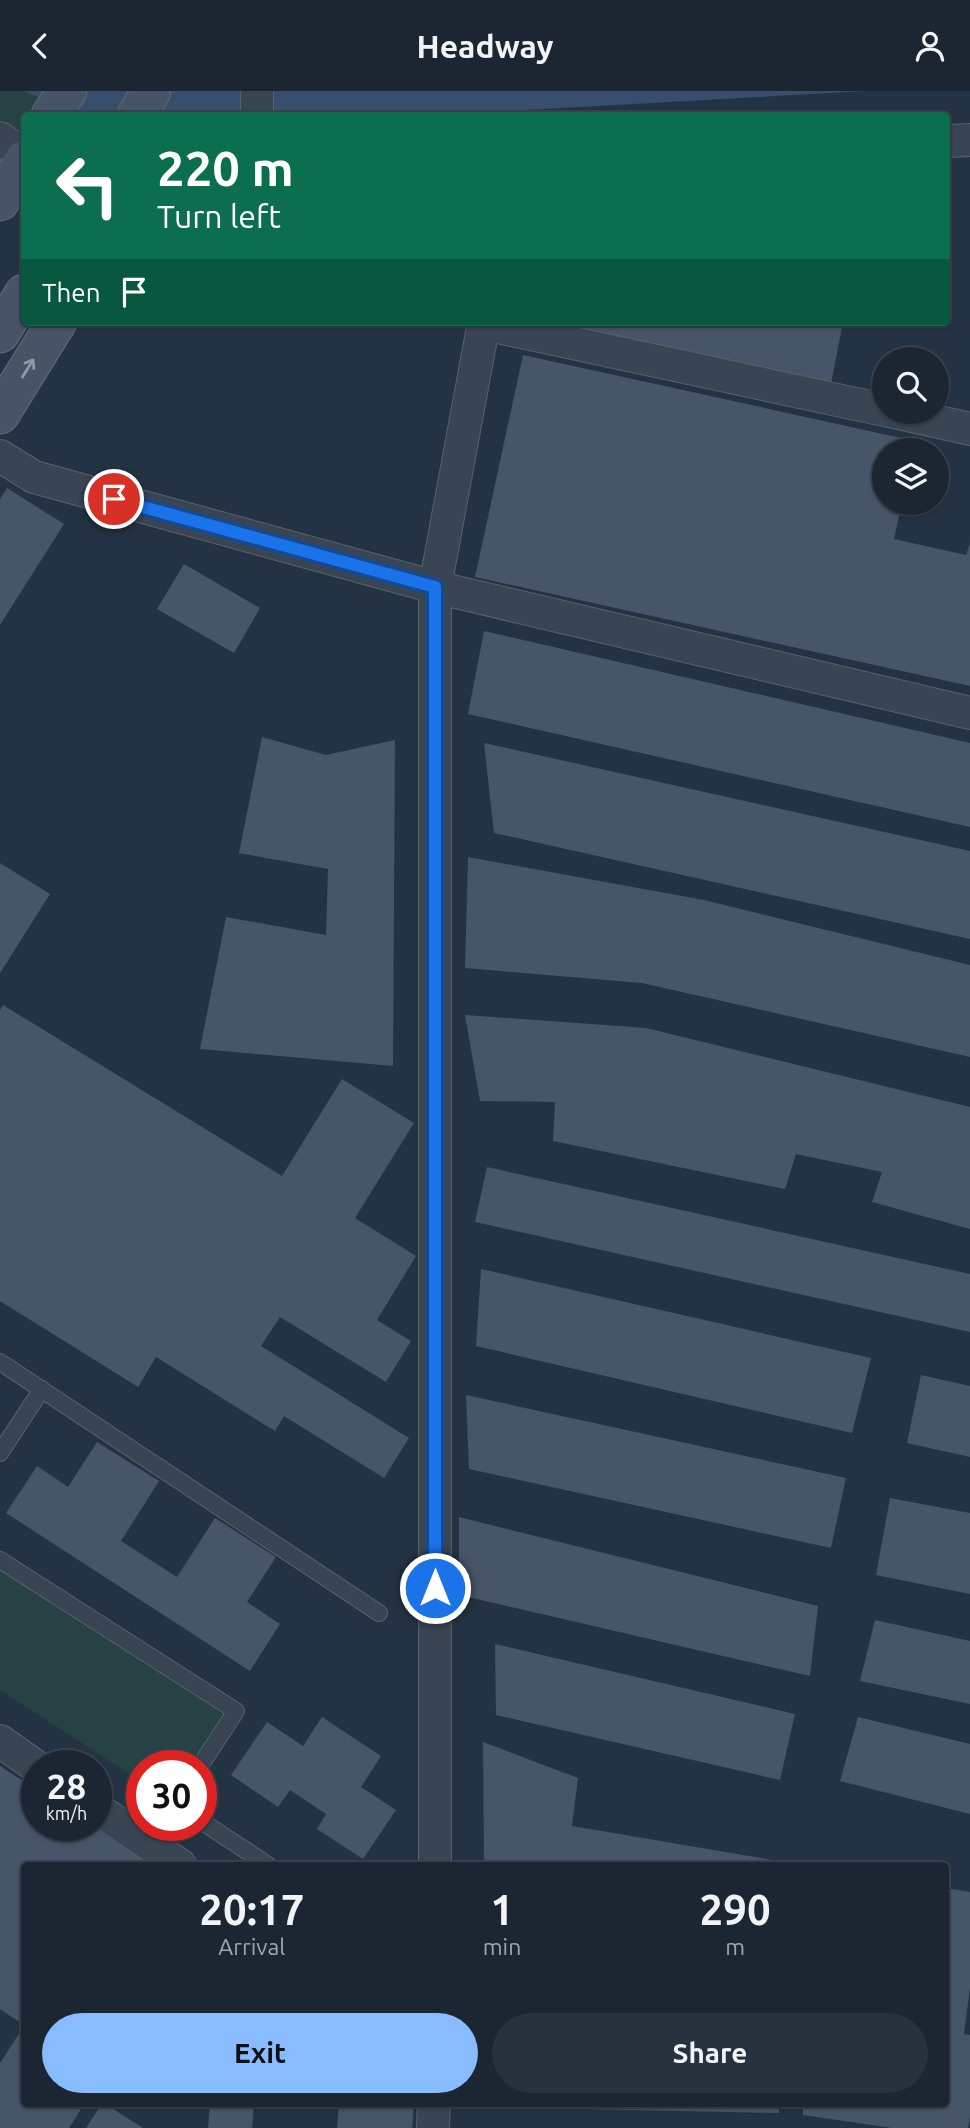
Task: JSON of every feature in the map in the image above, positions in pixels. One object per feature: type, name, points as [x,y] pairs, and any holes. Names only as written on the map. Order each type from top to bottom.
[{"type":"main road","points":[[53,112],[67,91]]},
{"type":"main road","points":[[139,112],[152,91]]},
{"type":"main road","points":[[0,201],[13,149]]},
{"type":"main road","points":[[0,333],[21,299]]},
{"type":"main road","points":[[0,414],[55,326]]},
{"type":"street","points":[[257,91],[257,112]]},
{"type":"street","points":[[950,141],[970,140]]},
{"type":"street","points":[[435,1862],[435,587],[483,326]]},
{"type":"street","points":[[498,326],[872,408]]},
{"type":"street","points":[[947,424],[970,429]]},
{"type":"street","points":[[0,456],[34,477],[435,587],[970,713]]},
{"type":"street","points":[[0,1741],[21,1755]]},
{"type":"street","points":[[112,1819],[176,1862]]},
{"type":"street","points":[[433,2128],[434,2107]]},
{"type":"lane","points":[[0,1361],[379,1613]]},
{"type":"lane","points":[[0,1453],[42,1389]]},
{"type":"lane","points":[[0,1560],[236,1711],[210,1750]]},
{"type":"lane","points":[[217,1832],[263,1862]]},
{"type":"green space","points":[[0,91],[67,91],[53,112],[21,112],[21,164],[0,200]]},
{"type":"green space","points":[[0,1560],[236,1711],[210,1750],[126,1750],[126,1772],[112,1763],[112,1750],[93,1750],[0,1690]]},
{"type":"water","points":[[24,91],[866,91],[490,112],[70,112]]},
{"type":"building","points":[[548,326],[842,326],[831,384]]},
{"type":"building","points":[[523,355],[901,438],[872,438],[872,515],[899,515],[894,539],[966,555],[970,543],[970,686],[475,577]]},
{"type":"building","points":[[7,488],[64,524],[0,625],[0,499]]},
{"type":"building","points":[[184,564],[260,608],[234,653],[157,609]]},
{"type":"building","points":[[484,631],[970,743],[970,827],[468,714]]},
{"type":"building","points":[[262,737],[326,755],[395,740],[393,1066],[200,1049],[226,917],[326,935],[328,869],[239,853]]},
{"type":"building","points":[[484,743],[970,851],[970,939],[494,833]]},
{"type":"building","points":[[468,857],[704,900],[970,965],[970,1057],[642,983],[465,968]]},
{"type":"building","points":[[0,863],[50,894],[0,973]]},
{"type":"building","points":[[3,1005],[282,1176],[342,1079],[414,1123],[355,1218],[416,1256],[377,1320],[411,1341],[386,1382],[280,1317],[261,1346],[409,1438],[384,1478],[284,1416],[275,1431],[156,1357],[138,1387],[0,1301],[0,1010]]},
{"type":"building","points":[[465,1015],[646,1028],[970,1107],[970,1229],[872,1202],[882,1172],[796,1154],[785,1189],[553,1141],[555,1102],[480,1101]]},
{"type":"building","points":[[487,1167],[970,1274],[970,1332],[475,1222]]},
{"type":"building","points":[[481,1269],[871,1358],[852,1433],[476,1346]]},
{"type":"building","points":[[921,1375],[970,1386],[970,1457],[907,1443]]},
{"type":"building","points":[[466,1395],[846,1478],[831,1548],[469,1469]]},
{"type":"building","points":[[97,1442],[159,1481],[121,1541],[177,1577],[215,1518],[276,1557],[247,1602],[280,1624],[250,1671],[6,1513],[37,1466],[68,1487]]},
{"type":"building","points":[[890,1498],[970,1513],[970,1594],[876,1575]]},
{"type":"building","points":[[459,1517],[818,1606],[810,1676],[459,1595]]},
{"type":"building","points":[[875,1620],[970,1641],[970,1704],[860,1681]]},
{"type":"building","points":[[495,1644],[795,1714],[780,1780],[496,1715]]},
{"type":"building","points":[[322,1717],[381,1756],[361,1787],[396,1810],[363,1859],[317,1829],[326,1814],[290,1790],[278,1807],[231,1775],[267,1722],[303,1746]]},
{"type":"building","points":[[858,1717],[970,1744],[970,1814],[840,1781]]},
{"type":"building","points":[[483,1742],[578,1778],[572,1826],[784,1862],[484,1862]]},
{"type":"building","points":[[0,1766],[21,1780],[21,1841],[112,1839],[146,1862],[21,1862],[21,2023],[0,2009]]},
{"type":"building","points":[[949,1889],[970,1892],[970,1987],[964,2034],[970,2035],[968,2128],[892,2128],[803,2115],[803,2107],[949,2107]]},
{"type":"building","points":[[21,2031],[21,2107],[82,2107],[69,2128],[0,2128],[0,2063]]},
{"type":"building","points":[[99,2107],[110,2107],[143,2128],[86,2128]]},
{"type":"building","points":[[210,2107],[254,2107],[252,2128],[208,2128]]},
{"type":"building","points":[[339,2107],[414,2107],[412,2128],[337,2128]]},
{"type":"building","points":[[779,2107],[779,2113],[533,2108]]},
{"type":"route","points":[[114,499],[435,587],[435,1588]]}]
